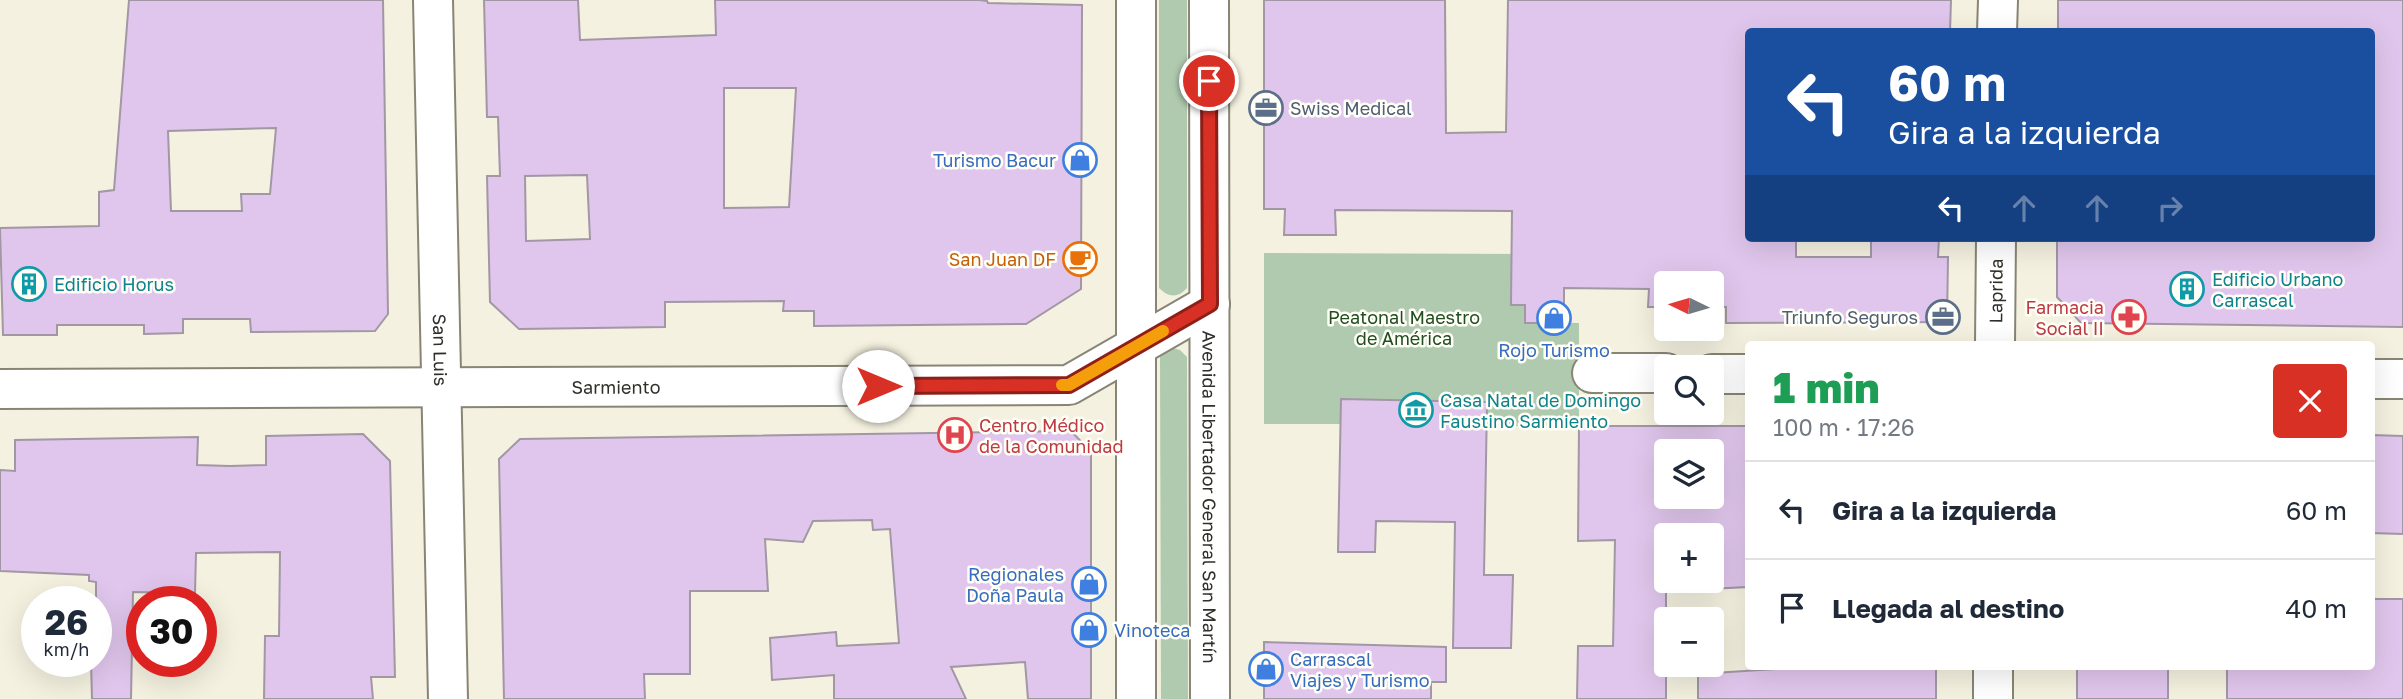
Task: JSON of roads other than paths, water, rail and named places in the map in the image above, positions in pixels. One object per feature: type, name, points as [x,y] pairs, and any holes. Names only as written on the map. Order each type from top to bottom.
[{"type":"street","name":"San Luis","points":[[433,0],[447,699]]},
{"type":"street","points":[[1136,0],[1136,699]]},
{"type":"street","name":"Avenida Libertador General San Martín","points":[[1209,0],[1210,699]]},
{"type":"street","points":[[1997,28],[1998,0]]},
{"type":"street","name":"Laprida","points":[[1995,341],[1996,242]]},
{"type":"street","name":"Sarmiento","points":[[0,390],[1069,385],[1210,304]]},
{"type":"street","points":[[1592,373],[1654,373]]},
{"type":"street","points":[[1724,374],[1745,374]]},
{"type":"street","points":[[2375,379],[2403,379]]},
{"type":"street","points":[[1993,670],[1993,699]]},
{"type":"place","name":"Swiss Medical","points":[[1266,108]]},
{"type":"place","name":"Turismo Bacur","points":[[1080,160]]},
{"type":"place","name":"San Juan DF","points":[[1080,259]]},
{"type":"place","name":"Edificio Horus","points":[[29,284]]},
{"type":"place","name":"Edificio Urbano Carrascal","points":[[2187,289]]},
{"type":"place","name":"Triunfo Seguros","points":[[1943,317]]},
{"type":"place","name":"Farmacia Social II","points":[[2129,317]]},
{"type":"place","name":"Rojo Turismo","points":[[1554,318]]},
{"type":"place","name":"Casa Natal de Domingo Faustino Sarmiento","points":[[1416,410]]},
{"type":"place","name":"Centro Médico de la Comunidad","points":[[955,435]]},
{"type":"place","name":"Regionales Doña Paula","points":[[1089,584]]},
{"type":"place","name":"Vinoteca","points":[[1089,630]]},
{"type":"place","name":"Carrascal Viajes y Turismo","points":[[1266,669]]},
{"type":"park label","name":"Peatonal Maestro de América","points":[[1404,327]]}]
